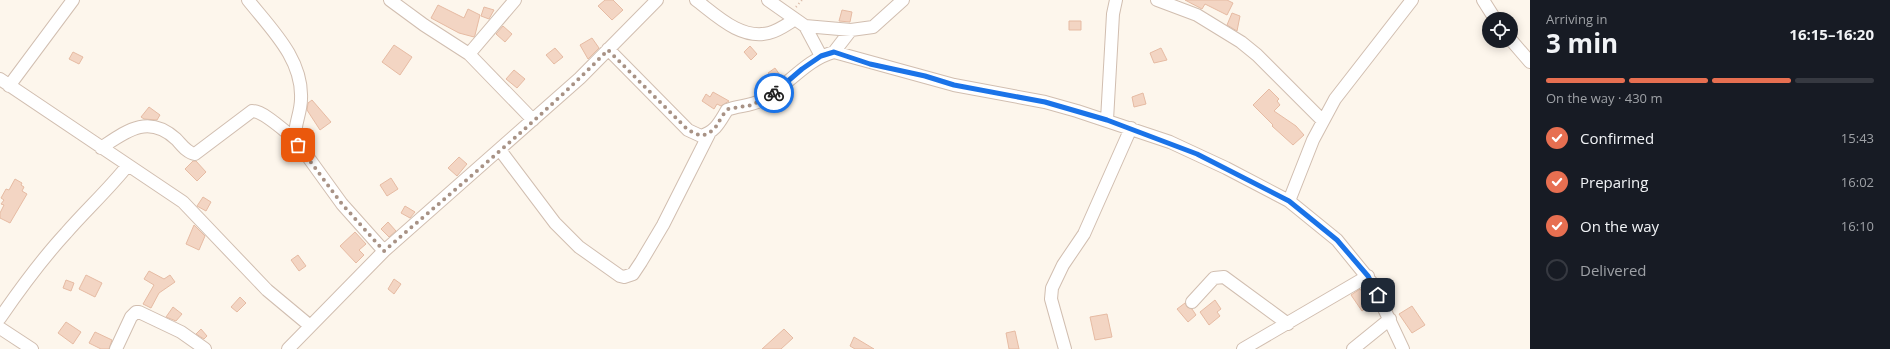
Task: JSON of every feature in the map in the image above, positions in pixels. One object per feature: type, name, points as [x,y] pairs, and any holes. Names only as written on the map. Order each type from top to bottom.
[{"type":"street","points":[[73,0],[4,83],[183,202],[267,290],[309,326]]},
{"type":"street","points":[[248,0],[283,44],[293,61],[297,72],[301,100],[294,128],[294,139]]},
{"type":"street","points":[[390,0],[424,25],[469,54],[533,120]]},
{"type":"street","points":[[469,54],[515,0]]},
{"type":"street","points":[[288,349],[384,251],[580,78],[656,0]]},
{"type":"street","points":[[696,0],[730,25],[743,32],[759,35],[771,33],[794,20]]},
{"type":"street","points":[[768,0],[794,20],[805,26],[851,30],[874,27],[904,0]]},
{"type":"street","points":[[1107,120],[1113,14],[1116,0]]},
{"type":"street","points":[[1157,0],[1197,15],[1241,42],[1257,55],[1323,121]]},
{"type":"street","points":[[1289,201],[1313,140],[1335,99],[1412,0]]},
{"type":"street","points":[[1483,0],[1491,12]]},
{"type":"street","points":[[805,26],[821,56]]},
{"type":"street","points":[[500,150],[555,223],[579,247],[620,276],[624,277],[633,274],[666,218],[709,134],[717,127],[727,110],[745,107],[762,100],[821,56],[834,52],[851,30]]},
{"type":"street","points":[[1518,48],[1530,62]]},
{"type":"street","points":[[608,50],[688,130],[701,136],[709,134]]},
{"type":"street","points":[[834,52],[870,64],[925,76],[954,85],[1045,102],[1107,120],[1197,154],[1289,201],[1337,240],[1368,276],[1390,319],[1403,349]]},
{"type":"street","points":[[101,148],[134,127],[141,126],[156,128],[172,136],[194,154],[252,111],[256,111],[263,114],[294,139],[338,198],[384,251]]},
{"type":"street","points":[[1065,349],[1052,299],[1052,288],[1063,265],[1084,234],[1131,128]]},
{"type":"street","points":[[0,318],[26,281],[65,234],[128,165]]},
{"type":"street","points":[[1243,349],[1368,276]]},
{"type":"street","points":[[1192,302],[1214,278],[1224,277],[1288,324]]},
{"type":"street","points":[[116,349],[131,317],[136,312],[139,312],[180,332],[205,349]]},
{"type":"street","points":[[1353,349],[1390,319]]},
{"type":"street","points":[[0,328],[32,349]]},
{"type":"building","points":[[605,0],[613,0],[623,10],[612,20],[598,6]]},
{"type":"building","points":[[1185,0],[1227,0],[1233,3],[1227,15],[1205,4],[1202,9]]},
{"type":"building","points":[[438,5],[464,18],[468,9],[480,15],[474,37],[459,33],[431,18]]},
{"type":"building","points":[[484,7],[494,10],[489,19],[481,16]]},
{"type":"building","points":[[842,10],[852,12],[850,22],[839,21]]},
{"type":"building","points":[[1232,13],[1240,16],[1237,31],[1227,25]]},
{"type":"building","points":[[1069,21],[1081,21],[1081,30],[1069,30]]},
{"type":"building","points":[[503,26],[512,34],[505,42],[496,34]]},
{"type":"building","points":[[592,38],[599,48],[588,59],[580,45]]},
{"type":"building","points":[[394,45],[412,57],[400,75],[382,62]]},
{"type":"building","points":[[750,46],[757,54],[751,60],[744,52]]},
{"type":"building","points":[[555,48],[563,57],[554,64],[546,55]]},
{"type":"building","points":[[1161,48],[1167,60],[1154,63],[1150,53]]},
{"type":"building","points":[[73,52],[83,57],[79,64],[69,59]]},
{"type":"building","points":[[775,68],[780,75],[773,80],[768,73]]},
{"type":"building","points":[[514,70],[525,79],[517,88],[506,79]]},
{"type":"building","points":[[1269,89],[1279,99],[1277,101],[1280,105],[1274,111],[1296,126],[1304,135],[1293,145],[1272,126],[1273,125],[1253,105]]},
{"type":"building","points":[[713,92],[729,101],[721,106],[717,104],[714,109],[702,101],[706,94],[710,97]]},
{"type":"building","points":[[1143,93],[1146,104],[1134,107],[1132,97]]},
{"type":"building","points":[[312,100],[331,122],[320,130],[307,110],[308,103]]},
{"type":"building","points":[[149,107],[160,115],[157,120],[144,119],[141,117]]},
{"type":"building","points":[[459,157],[467,164],[457,176],[448,168]]},
{"type":"building","points":[[193,161],[196,161],[206,172],[197,181],[185,169]]},
{"type":"building","points":[[391,178],[398,189],[387,196],[380,185]]},
{"type":"building","points":[[15,179],[22,183],[21,185],[24,187],[22,191],[27,194],[10,223],[0,218],[0,213],[4,205],[1,204],[4,200],[1,198],[6,189],[9,190]]},
{"type":"building","points":[[203,197],[211,202],[206,211],[197,206]]},
{"type":"building","points":[[405,206],[415,212],[410,218],[401,213]]},
{"type":"building","points":[[388,222],[396,231],[389,237],[381,229]]},
{"type":"building","points":[[194,225],[205,236],[199,250],[186,244]]},
{"type":"building","points":[[355,232],[366,244],[359,250],[364,255],[356,263],[340,246]]},
{"type":"building","points":[[298,255],[306,266],[299,271],[291,260]]},
{"type":"building","points":[[149,271],[164,279],[170,275],[175,282],[159,293],[151,308],[143,304],[154,285],[144,279]]},
{"type":"building","points":[[86,275],[102,283],[95,297],[79,289]]},
{"type":"building","points":[[394,279],[401,284],[394,294],[388,289]]},
{"type":"building","points":[[66,280],[74,283],[71,291],[63,288]]},
{"type":"building","points":[[1388,283],[1393,297],[1388,299],[1381,285]]},
{"type":"building","points":[[1360,289],[1371,304],[1362,311],[1351,295]]},
{"type":"building","points":[[240,297],[246,303],[237,312],[231,307]]},
{"type":"building","points":[[1215,300],[1221,309],[1217,312],[1220,316],[1209,325],[1200,312]]},
{"type":"building","points":[[1185,303],[1187,307],[1192,309],[1196,315],[1188,322],[1177,309]]},
{"type":"building","points":[[1412,306],[1425,325],[1412,333],[1399,314]]},
{"type":"building","points":[[173,307],[182,314],[176,321],[166,317]]},
{"type":"building","points":[[1107,314],[1112,337],[1095,340],[1090,317]]},
{"type":"building","points":[[66,322],[81,332],[73,344],[58,333]]},
{"type":"building","points":[[201,329],[207,336],[204,339],[196,334]]},
{"type":"building","points":[[784,329],[793,338],[781,349],[762,349]]},
{"type":"building","points":[[1015,331],[1019,349],[1009,349],[1006,333]]},
{"type":"building","points":[[95,332],[112,340],[109,349],[101,349],[89,343]]},
{"type":"building","points":[[854,337],[874,349],[855,349],[850,346]]},
{"type":"way so far","points":[[298,145],[342,204],[384,251],[500,150],[580,78],[608,50],[688,130],[701,136],[712,132],[717,127],[728,109],[752,105],[774,93]]},
{"type":"route","points":[[774,93],[802,69],[821,56],[834,52],[870,64],[925,76],[954,85],[1045,102],[1107,120],[1170,142],[1197,154],[1289,201],[1337,240],[1368,276],[1378,295]]}]
